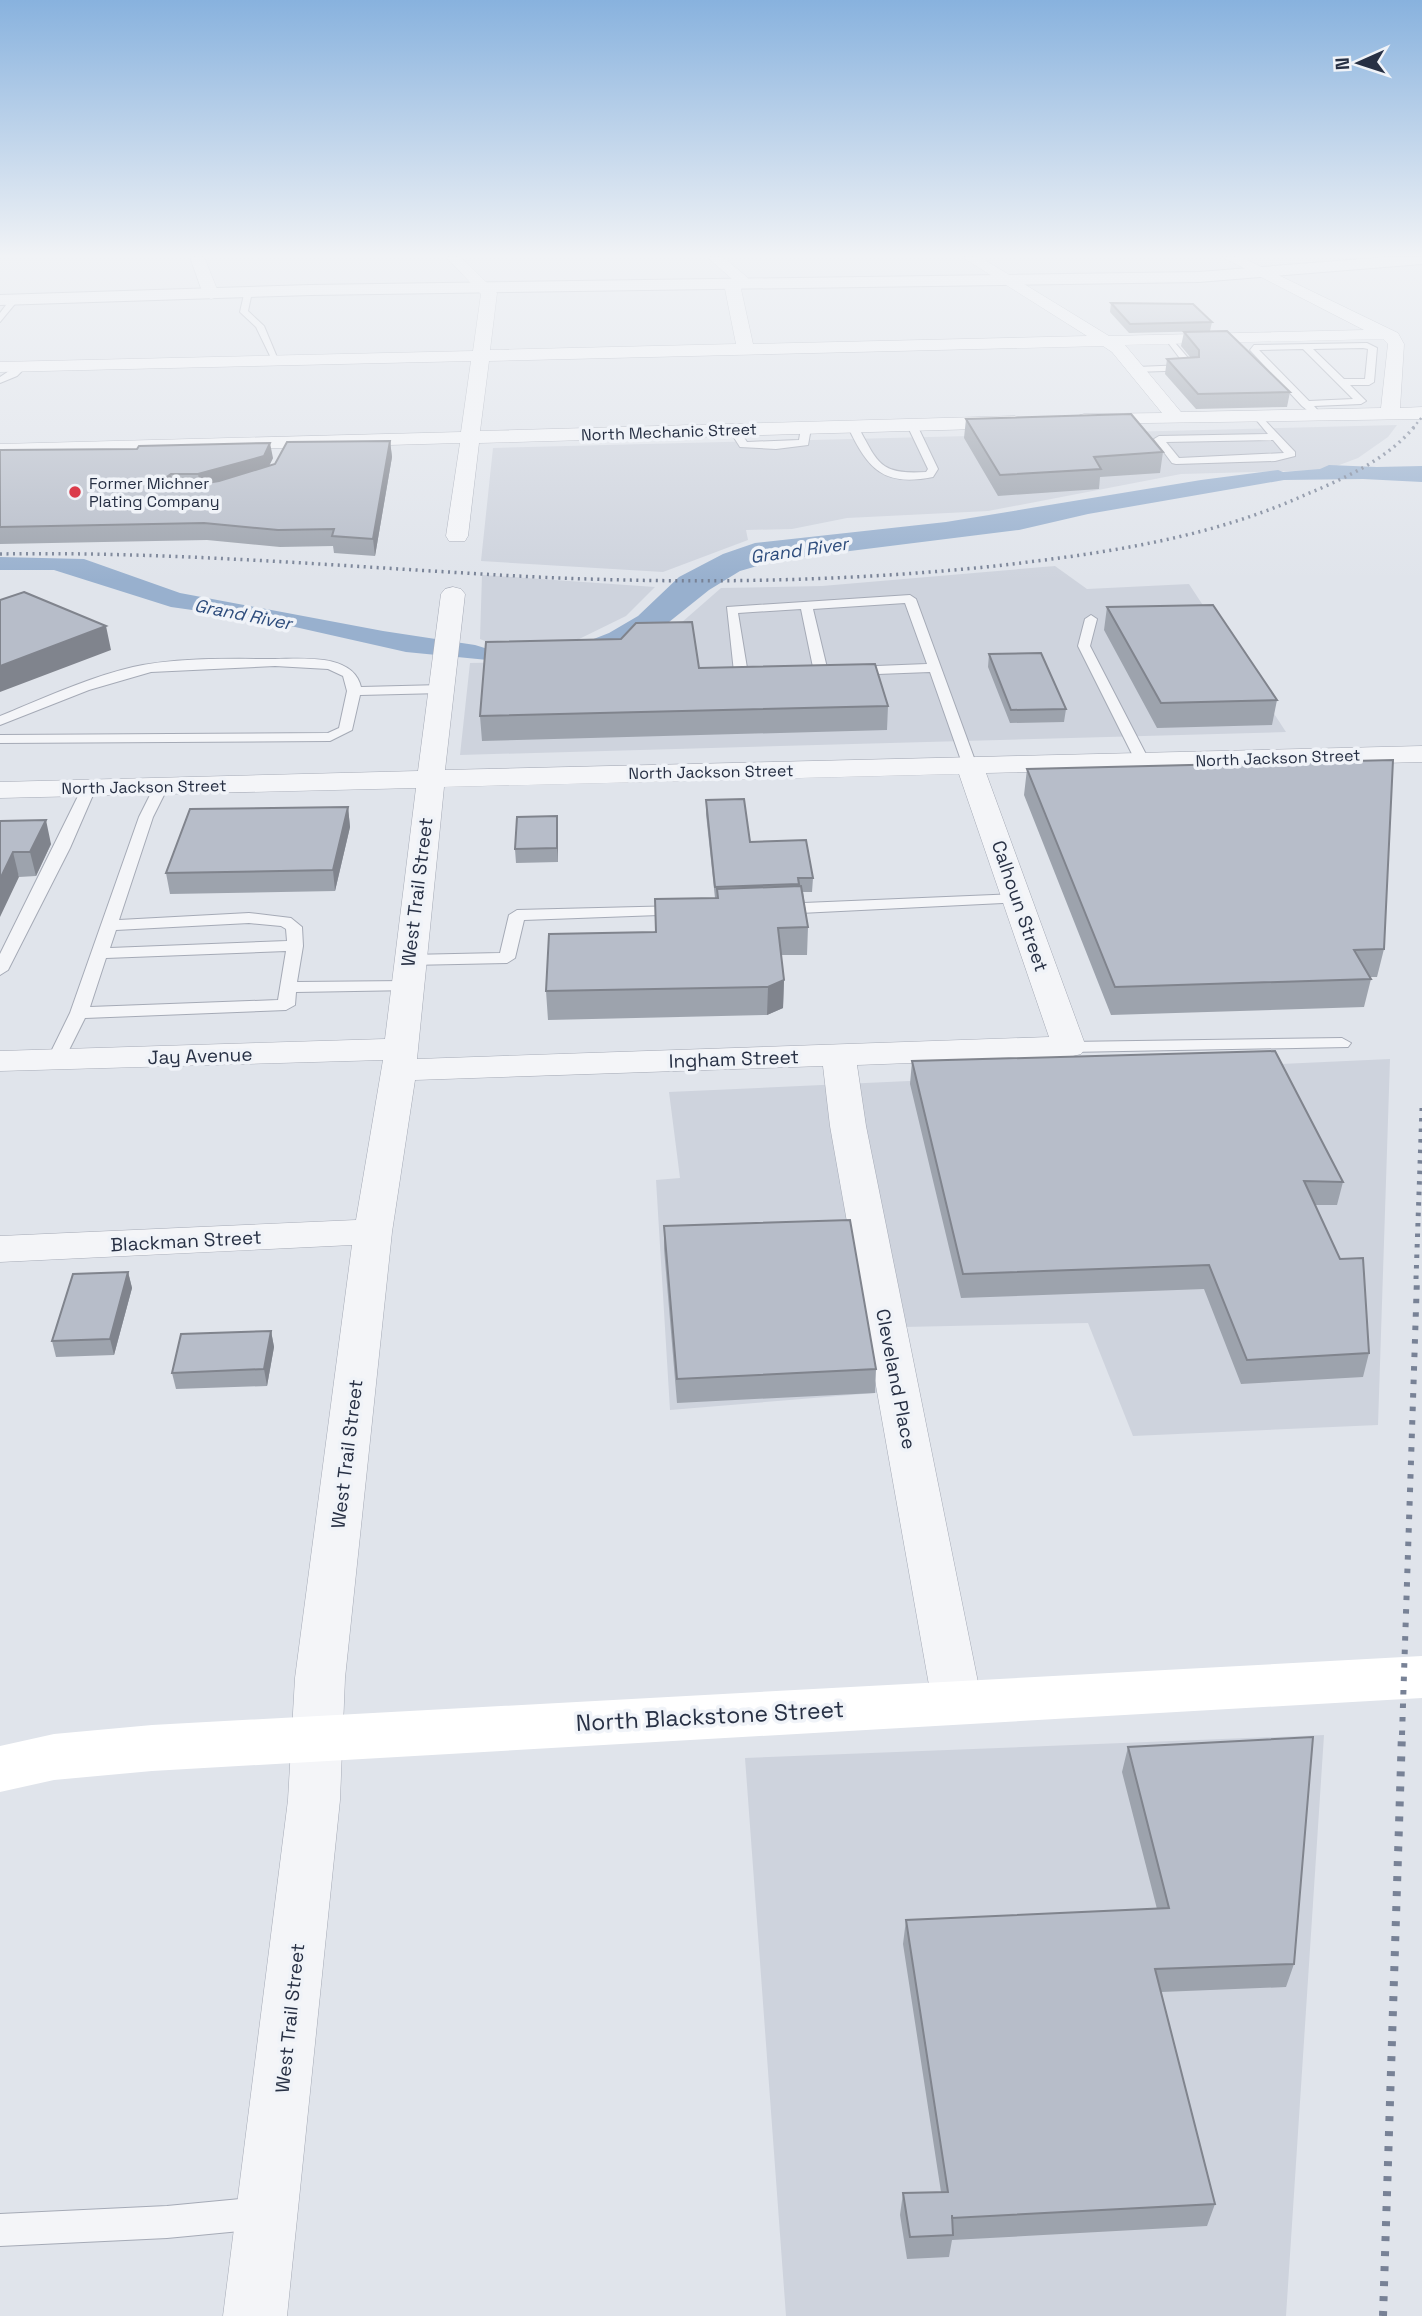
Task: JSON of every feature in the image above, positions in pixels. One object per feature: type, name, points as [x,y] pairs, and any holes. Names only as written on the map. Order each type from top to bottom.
[{"type":"main road","name":"North Blackstone Street","points":[[2,1768],[54,1757],[98,1752],[1422,1677]]},
{"type":"street","points":[[0,367],[91,365]]},
{"type":"street","points":[[457,536],[481,365]]},
{"type":"street","points":[[1133,365],[1176,418]]},
{"type":"street","points":[[1390,414],[1394,365]]},
{"type":"street","points":[[1061,421],[1258,416],[1311,410],[1422,413]]},
{"type":"street","name":"North Mechanic Street","points":[[0,450],[285,447],[471,438],[1034,422]]},
{"type":"street","name":"West Trail Street","points":[[255,2316],[314,1800],[320,1678],[373,1232],[400,1060],[453,594]]},
{"type":"street","name":"North Jackson Street","points":[[0,790],[1422,754]]},
{"type":"street","name":"Calhoun Street","points":[[970,766],[1069,1046]]},
{"type":"street","name":"Ingham Street","points":[[400,1060],[839,1056],[1069,1046]]},
{"type":"street","name":"Cleveland Place","points":[[839,1056],[848,1126],[957,1702]]},
{"type":"street","name":"Jay Avenue","points":[[0,1061],[400,1060]]},
{"type":"street","name":"Blackman Street","points":[[0,1249],[373,1232]]},
{"type":"lane","points":[[1137,370],[1192,368],[1190,365]]},
{"type":"lane","points":[[1270,365],[1311,410],[1360,402],[1324,365]]},
{"type":"lane","points":[[1341,382],[1369,382],[1371,365]]},
{"type":"lane","points":[[0,380],[14,374],[21,367]]},
{"type":"lane","points":[[1143,419],[1176,461],[1275,458],[1291,454],[1258,416]]},
{"type":"lane","points":[[853,427],[869,460],[883,474],[906,477],[929,475],[933,469],[912,425]]},
{"type":"lane","points":[[1159,439],[1275,437]]},
{"type":"lane","points":[[778,673],[741,672],[732,610],[807,607],[839,601],[910,599],[970,766]]},
{"type":"lane","points":[[807,607],[816,672],[934,668]]},
{"type":"lane","points":[[1091,619],[1084,646],[1143,762]]},
{"type":"lane","points":[[354,691],[445,662]]},
{"type":"lane","points":[[0,722],[134,671],[162,666],[313,663],[342,668],[352,678],[354,691],[345,730],[330,737],[0,739]]},
{"type":"lane","points":[[55,1062],[79,1013],[146,817],[161,787]]},
{"type":"lane","points":[[0,970],[50,873],[89,788]]},
{"type":"lane","points":[[758,909],[1017,899]]},
{"type":"lane","points":[[288,987],[507,958],[517,915],[691,911]]},
{"type":"lane","points":[[79,1013],[286,1005],[295,946],[294,927],[285,921],[249,918],[108,925]]},
{"type":"lane","points":[[99,953],[295,946]]},
{"type":"lane","points":[[1069,1046],[1342,1043]]},
{"type":"lane","points":[[0,2230],[167,2222],[268,2213]]},
{"type":"shaded area","points":[[1397,425],[1388,437],[1358,458],[1326,470],[1181,474],[988,511],[847,518],[792,529],[746,530],[748,540],[663,572],[481,561],[493,448]]},
{"type":"shaded area","points":[[1055,566],[1087,589],[1189,584],[1286,732],[460,755],[470,663],[617,660],[657,644],[721,588],[822,586]]},
{"type":"shaded area","points":[[482,575],[655,587],[626,616],[575,641],[495,645],[480,639]]},
{"type":"shaded area","points":[[1390,1059],[1378,1425],[1133,1436],[1088,1323],[904,1327],[911,1390],[670,1410],[656,1180],[680,1178],[669,1092]]},
{"type":"shaded area","points":[[1324,1735],[1286,2316],[786,2316],[745,1758]]},
{"type":"water","name":"Grand River","points":[[1329,465],[1422,466],[1422,482],[1363,479],[1284,480],[1088,514],[1019,530],[778,560],[740,571],[709,590],[659,630],[634,644],[498,661],[406,652],[264,620],[171,607],[54,570],[0,570],[0,557],[84,559],[180,593],[488,649],[586,642],[609,633],[638,616],[679,577],[723,554],[755,543],[946,522],[1201,480],[1278,470],[1283,472],[1320,469]]},
{"type":"building","points":[[1172,365],[1262,365],[1290,392],[1198,394]]},
{"type":"building","points":[[1131,414],[1163,452],[1094,457],[1101,469],[1000,475],[966,419]]},
{"type":"building","points":[[390,441],[373,539],[332,536],[334,529],[278,530],[204,523],[0,527],[0,450],[137,449],[139,446],[270,443],[264,456],[198,474],[171,474],[164,479],[175,486],[188,486],[219,481],[275,464],[287,442]]},
{"type":"building","points":[[24,592],[106,626],[0,666],[0,600]]},
{"type":"building","points":[[1213,605],[1277,700],[1161,703],[1107,607]]},
{"type":"building","points":[[692,622],[699,668],[875,664],[888,706],[480,716],[486,642],[621,639],[636,623]]},
{"type":"building","points":[[1041,653],[1066,709],[1011,710],[989,654]]},
{"type":"building","points":[[1393,760],[1384,949],[1354,950],[1371,979],[1115,987],[1027,769]]},
{"type":"building","points":[[744,799],[750,842],[806,840],[813,878],[798,878],[799,884],[715,887],[706,800]]},
{"type":"building","points":[[348,807],[333,870],[166,873],[190,809]]},
{"type":"building","points":[[557,816],[557,848],[515,849],[517,817]]},
{"type":"building","points":[[46,820],[30,852],[13,852],[0,879],[0,821]]},
{"type":"building","points":[[801,886],[808,927],[778,928],[784,980],[768,987],[546,991],[549,934],[656,932],[655,899],[718,898],[717,889]]},
{"type":"building","points":[[1275,1051],[1343,1182],[1304,1181],[1340,1259],[1363,1258],[1369,1353],[1247,1360],[1209,1265],[963,1274],[912,1061]]},
{"type":"building","points":[[850,1220],[876,1369],[677,1379],[664,1226]]},
{"type":"building","points":[[128,1272],[110,1339],[52,1341],[73,1274]]},
{"type":"building","points":[[271,1331],[264,1369],[172,1373],[181,1334]]},
{"type":"building","points":[[1313,1737],[1294,1964],[1155,1969],[1215,2204],[952,2218],[953,2235],[910,2237],[903,2193],[948,2192],[906,1920],[1169,1908],[1128,1747]]},
{"type":"railway","points":[[1413,428],[1422,417]]},
{"type":"railway","points":[[0,554],[135,555],[537,577],[652,580],[824,578],[995,566],[1111,550],[1225,525],[1346,477],[1390,450],[1415,426]]},
{"type":"railway","points":[[1416,1279],[1422,1108]]},
{"type":"railway","points":[[1402,1735],[1417,1278]]},
{"type":"railway","points":[[1383,2316],[1402,1733]]},
{"type":"place","name":"Former Michner Plating Company","points":[[75,492]]}]
